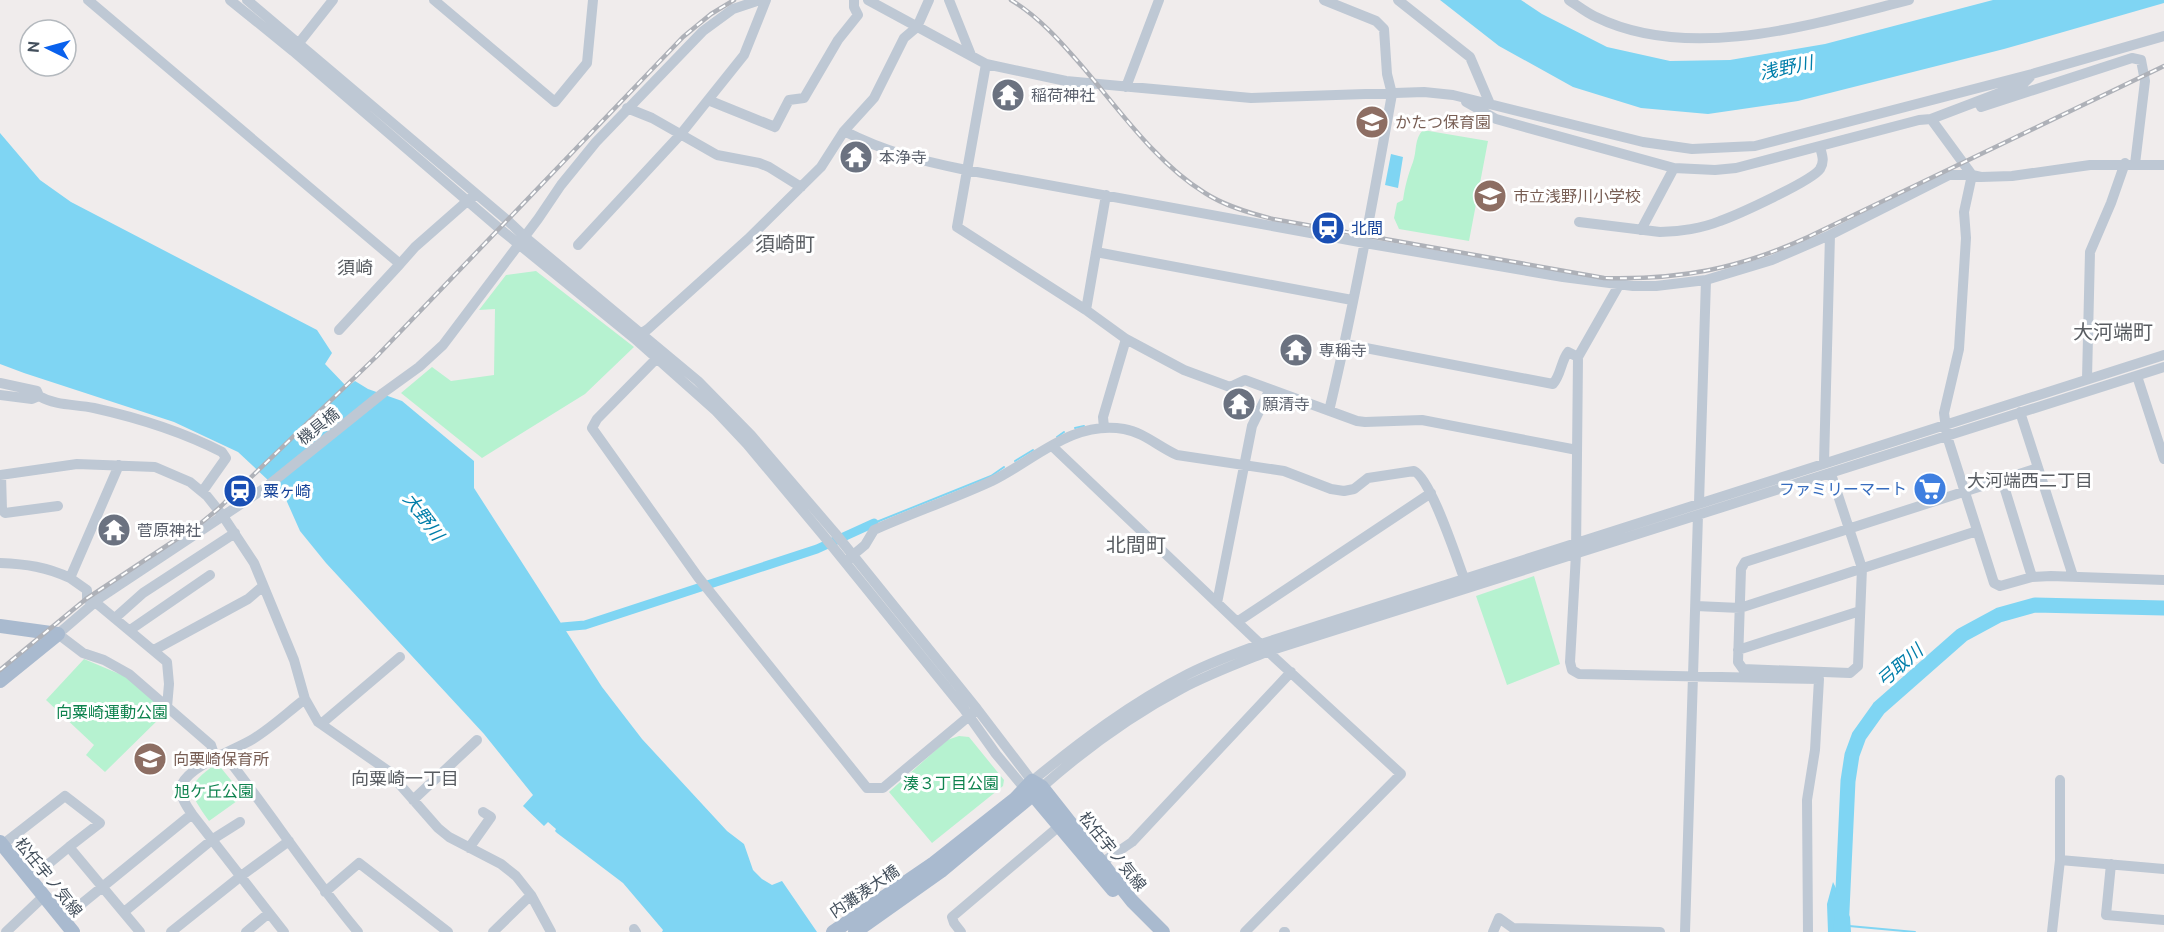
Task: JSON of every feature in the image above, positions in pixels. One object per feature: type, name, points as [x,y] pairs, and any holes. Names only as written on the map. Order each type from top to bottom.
[{"type":"main road","points":[[2,629],[58,634]]},
{"type":"main road","points":[[0,681],[58,634]]},
{"type":"main road","points":[[917,881],[1033,789]]},
{"type":"main road","name":"松任宇ノ気線","points":[[1033,789],[1099,865],[1163,932]]},
{"type":"main road","name":"松任宇ノ気線","points":[[1,844],[73,932]]},
{"type":"main road","name":"松任宇ノ気線","points":[[1099,865],[1150,932]]},
{"type":"main road","name":"内灘湊大橋","points":[[833,932],[917,881]]},
{"type":"main road","name":"内灘湊大橋","points":[[855,932],[917,881]]},
{"type":"street","points":[[88,0],[400,264]]},
{"type":"street","points":[[231,0],[296,47]]},
{"type":"street","points":[[247,0],[296,47],[522,241],[637,336],[698,381],[751,435],[835,533],[848,555],[1033,789],[1146,709],[1181,689],[1265,648],[1464,579],[1698,515],[1831,474],[2087,379],[2164,355]]},
{"type":"street","points":[[296,47],[333,0]]},
{"type":"street","points":[[434,0],[555,102],[587,63],[593,0]]},
{"type":"street","name":"機具橋","points":[[58,634],[95,602],[265,488],[419,367],[443,345],[522,241],[561,185],[627,108],[703,31],[733,9],[760,0]]},
{"type":"street","points":[[578,245],[681,134],[744,55],[766,0]]},
{"type":"street","points":[[708,100],[775,127],[789,100],[804,98],[838,40],[858,15],[854,7],[854,0]]},
{"type":"street","points":[[868,0],[986,64],[1066,81],[1251,98],[1424,92],[1454,95],[1643,142],[1692,149],[1755,146],[2032,74],[2164,36]]},
{"type":"street","points":[[637,336],[748,239],[821,167],[844,131],[874,98],[904,38],[917,27],[929,0]]},
{"type":"street","points":[[949,0],[971,56]]},
{"type":"street","points":[[1126,87],[1159,0]]},
{"type":"street","points":[[1324,0],[1376,21],[1384,29],[1387,74],[1392,94],[1345,344],[1329,411]]},
{"type":"street","points":[[1398,0],[1470,57],[1490,104]]},
{"type":"street","points":[[1569,0],[1596,17],[1637,31],[1680,38],[1728,38],[1820,22],[1909,0]]},
{"type":"street","points":[[1454,95],[1497,119],[1674,168],[1715,170],[1736,168],[1919,120],[1932,121],[2132,58],[2141,60],[2145,81],[2130,164],[2090,252],[2087,379]]},
{"type":"street","points":[[986,64],[957,227],[1086,310],[1126,339],[1184,370],[1230,387],[1245,381],[1365,422],[1422,420],[1577,450]]},
{"type":"street","points":[[1932,121],[2023,84],[2032,74]]},
{"type":"street","points":[[627,108],[652,118],[717,155],[769,167],[801,188]]},
{"type":"street","points":[[1932,121],[1972,175],[1964,212],[1966,238],[1959,349],[1944,412],[1946,430],[1964,492],[1994,583],[2000,586],[2032,577],[2073,576],[2164,580]]},
{"type":"street","points":[[844,131],[877,147],[914,160],[966,170],[1563,277],[1619,285],[1656,286],[1706,280],[1772,260],[1830,235],[1949,175],[2012,176],[2090,165],[2164,165]]},
{"type":"street","points":[[1579,222],[1670,232],[1719,222],[1809,180],[1824,160],[1820,147]]},
{"type":"street","points":[[1641,230],[1674,168]]},
{"type":"street","points":[[1086,310],[1106,195]]},
{"type":"street","points":[[339,330],[415,247],[472,197]]},
{"type":"street","points":[[1824,463],[1830,235]]},
{"type":"street","points":[[1096,252],[1352,300]]},
{"type":"street","points":[[1699,503],[1706,280]]},
{"type":"street","points":[[1619,285],[1578,357],[1576,548],[1570,662],[1572,670],[1579,674],[1819,679],[1815,750],[1807,800],[1808,932]]},
{"type":"street","points":[[637,336],[657,358],[716,411],[747,444],[835,550],[848,555]]},
{"type":"street","points":[[1104,428],[1103,417],[1126,339]]},
{"type":"street","points":[[1345,344],[1553,384],[1557,380],[1563,358],[1568,352],[1578,357]]},
{"type":"street","points":[[657,358],[597,418],[592,428],[710,594],[867,788],[883,788],[973,713]]},
{"type":"street","points":[[1265,648],[1576,548],[1699,503],[1824,463],[2020,412],[2164,367]]},
{"type":"street","points":[[2137,375],[2164,459]]},
{"type":"street","points":[[0,383],[38,391],[39,396],[50,402],[91,407],[138,418],[174,430],[222,452],[226,458],[202,492]]},
{"type":"street","points":[[1217,603],[1252,426],[1270,389]]},
{"type":"street","points":[[0,395],[32,399],[39,396]]},
{"type":"street","points":[[2020,412],[2073,576]]},
{"type":"street","points":[[848,555],[865,545],[874,530],[993,480],[1081,430],[1104,428],[1126,429],[1177,455],[1284,471],[1331,489],[1354,489],[1368,478],[1414,471],[1420,474],[1431,493],[1464,579]]},
{"type":"street","points":[[1052,446],[1401,774],[1245,932]]},
{"type":"street","points":[[58,506],[5,513],[2,510],[0,475],[77,464],[155,467],[190,482],[202,492],[235,532],[254,563],[294,660],[305,699],[318,722],[387,770],[438,828],[449,837],[501,864],[516,876],[531,895],[548,928],[536,932]]},
{"type":"street","points":[[70,578],[119,465]]},
{"type":"street","points":[[1831,474],[1849,528],[1862,568],[1858,666],[1850,673],[1743,669],[1738,662],[1738,650],[1741,569],[1745,562],[1849,528],[2038,468]]},
{"type":"street","points":[[2002,480],[2032,577]]},
{"type":"street","points":[[1237,622],[1431,493]]},
{"type":"street","points":[[1685,932],[1698,515]]},
{"type":"street","points":[[1696,606],[1740,608],[1977,531]]},
{"type":"street","points":[[115,618],[143,592],[235,532]]},
{"type":"street","points":[[0,563],[28,564],[54,571],[70,578],[87,590],[87,599],[95,602],[167,662],[169,684],[167,707]]},
{"type":"street","points":[[130,630],[210,575]]},
{"type":"street","points":[[154,650],[248,599],[263,586]]},
{"type":"street","points":[[1738,650],[1860,610]]},
{"type":"street","points":[[58,634],[83,653],[104,660],[129,674],[211,745],[289,841],[325,892],[358,932]]},
{"type":"street","points":[[321,724],[400,657]]},
{"type":"street","points":[[1099,865],[1132,842],[1291,672]]},
{"type":"street","points":[[284,932],[192,814],[183,798],[182,784],[192,773],[254,738],[305,699]]},
{"type":"street","points":[[413,800],[477,740]]},
{"type":"street","points":[[2052,932],[2060,860],[2060,780]]},
{"type":"street","points":[[1,844],[64,796],[100,823],[30,879]]},
{"type":"street","points":[[469,848],[491,817],[483,812]]},
{"type":"street","points":[[63,919],[192,814]]},
{"type":"street","points":[[124,912],[213,839],[240,822]]},
{"type":"street","points":[[961,932],[952,917],[1063,824]]},
{"type":"street","points":[[171,932],[289,841]]},
{"type":"street","points":[[69,847],[140,932]]},
{"type":"street","points":[[2060,860],[2164,869]]},
{"type":"street","points":[[325,892],[359,863],[448,932]]},
{"type":"street","points":[[2111,864],[2106,915],[2164,920]]},
{"type":"street","points":[[493,932],[531,895]]},
{"type":"street","points":[[6,932],[44,896]]},
{"type":"street","points":[[246,932],[270,913]]},
{"type":"street","points":[[1493,932],[1499,918],[1506,925],[1514,928],[1660,932]]},
{"type":"green space","points":[[1423,130],[1488,141],[1469,241],[1399,229],[1394,218],[1397,203],[1403,200],[1417,141]]},
{"type":"green space","points":[[536,271],[634,347],[585,394],[482,458],[401,393],[432,367],[451,381],[494,375],[495,309],[479,310],[506,275]]},
{"type":"green space","points":[[1534,576],[1560,664],[1507,685],[1476,596]]},
{"type":"green space","name":"向粟崎運動公園","points":[[84,659],[129,678],[166,712],[105,772],[86,755],[94,745],[46,700]]},
{"type":"green space","name":"湊３丁目公園","points":[[959,736],[969,737],[1004,780],[1003,786],[932,843],[889,792],[947,740]]},
{"type":"green space","name":"旭ケ丘公園","points":[[217,763],[244,796],[209,821],[196,802],[193,789],[199,777]]},
{"type":"water","name":"浅野川","points":[[1440,0],[1521,0],[1542,14],[1607,47],[1670,61],[1730,60],[1825,44],[1993,0],[2164,0],[2164,3],[2004,49],[1798,101],[1708,114],[1641,108],[1573,87],[1499,46]]},
{"type":"water","name":"大野川","points":[[0,133],[40,180],[71,202],[317,330],[332,353],[325,364],[347,387],[355,381],[368,389],[402,401],[474,461],[474,488],[602,687],[642,739],[727,831],[744,844],[753,870],[772,885],[782,881],[817,932],[662,932],[663,930],[623,883],[557,833],[548,822],[544,826],[523,806],[533,795],[484,734],[326,563],[300,531],[284,495],[238,452],[174,422],[0,364]]},
{"type":"water","points":[[1391,154],[1403,157],[1398,188],[1385,185]]},
{"type":"water","points":[[1833,882],[1850,917],[1851,932],[1828,932],[1827,904]]},
{"type":"waterway","points":[[1075,428],[1084,426]]},
{"type":"waterway","points":[[1057,437],[1064,432]]},
{"type":"waterway","points":[[1015,461],[1033,450]]},
{"type":"waterway","points":[[874,523],[991,476],[1004,467]]},
{"type":"waterway","points":[[562,627],[585,625],[817,549],[874,523]]},
{"type":"waterway","name":"弓取川","points":[[1841,932],[1848,781],[1852,755],[1859,736],[1879,708],[1962,635],[1999,615],[2035,605],[2164,608]]},
{"type":"waterway","points":[[1849,926],[1915,932]]},
{"type":"railway","points":[[0,670],[86,599],[201,523],[218,509],[377,356],[683,37],[711,14],[734,0]]},
{"type":"railway","points":[[1011,0],[1031,14],[1057,38],[1154,151],[1187,181],[1221,202],[1273,219],[1604,278],[1658,277],[1708,270],[1733,265],[1782,248],[2164,66]]},
{"type":"place","name":"稲荷神社","points":[[1008,95]]},
{"type":"place","name":"かたつ保育園","points":[[1372,122]]},
{"type":"place","name":"本浄寺","points":[[856,157]]},
{"type":"place","name":"市立浅野川小学校","points":[[1490,196]]},
{"type":"place","name":"北間","points":[[1328,228]]},
{"type":"place","name":"専稱寺","points":[[1296,350]]},
{"type":"place","name":"願清寺","points":[[1239,404]]},
{"type":"place","name":"ファミリーマート","points":[[1930,489]]},
{"type":"place","name":"粟ヶ崎","points":[[240,491]]},
{"type":"place","name":"菅原神社","points":[[114,530]]},
{"type":"place","name":"向栗崎保育所","points":[[150,759]]},
{"type":"district","name":"須崎町","points":[[785,243]]},
{"type":"district","name":"須崎","points":[[355,267]]},
{"type":"district","name":"大河端町","points":[[2113,331]]},
{"type":"district","name":"大河端西二丁目","points":[[2030,480]]},
{"type":"district","name":"北間町","points":[[1136,544]]},
{"type":"district","name":"向粟崎一丁目","points":[[405,778]]}]
